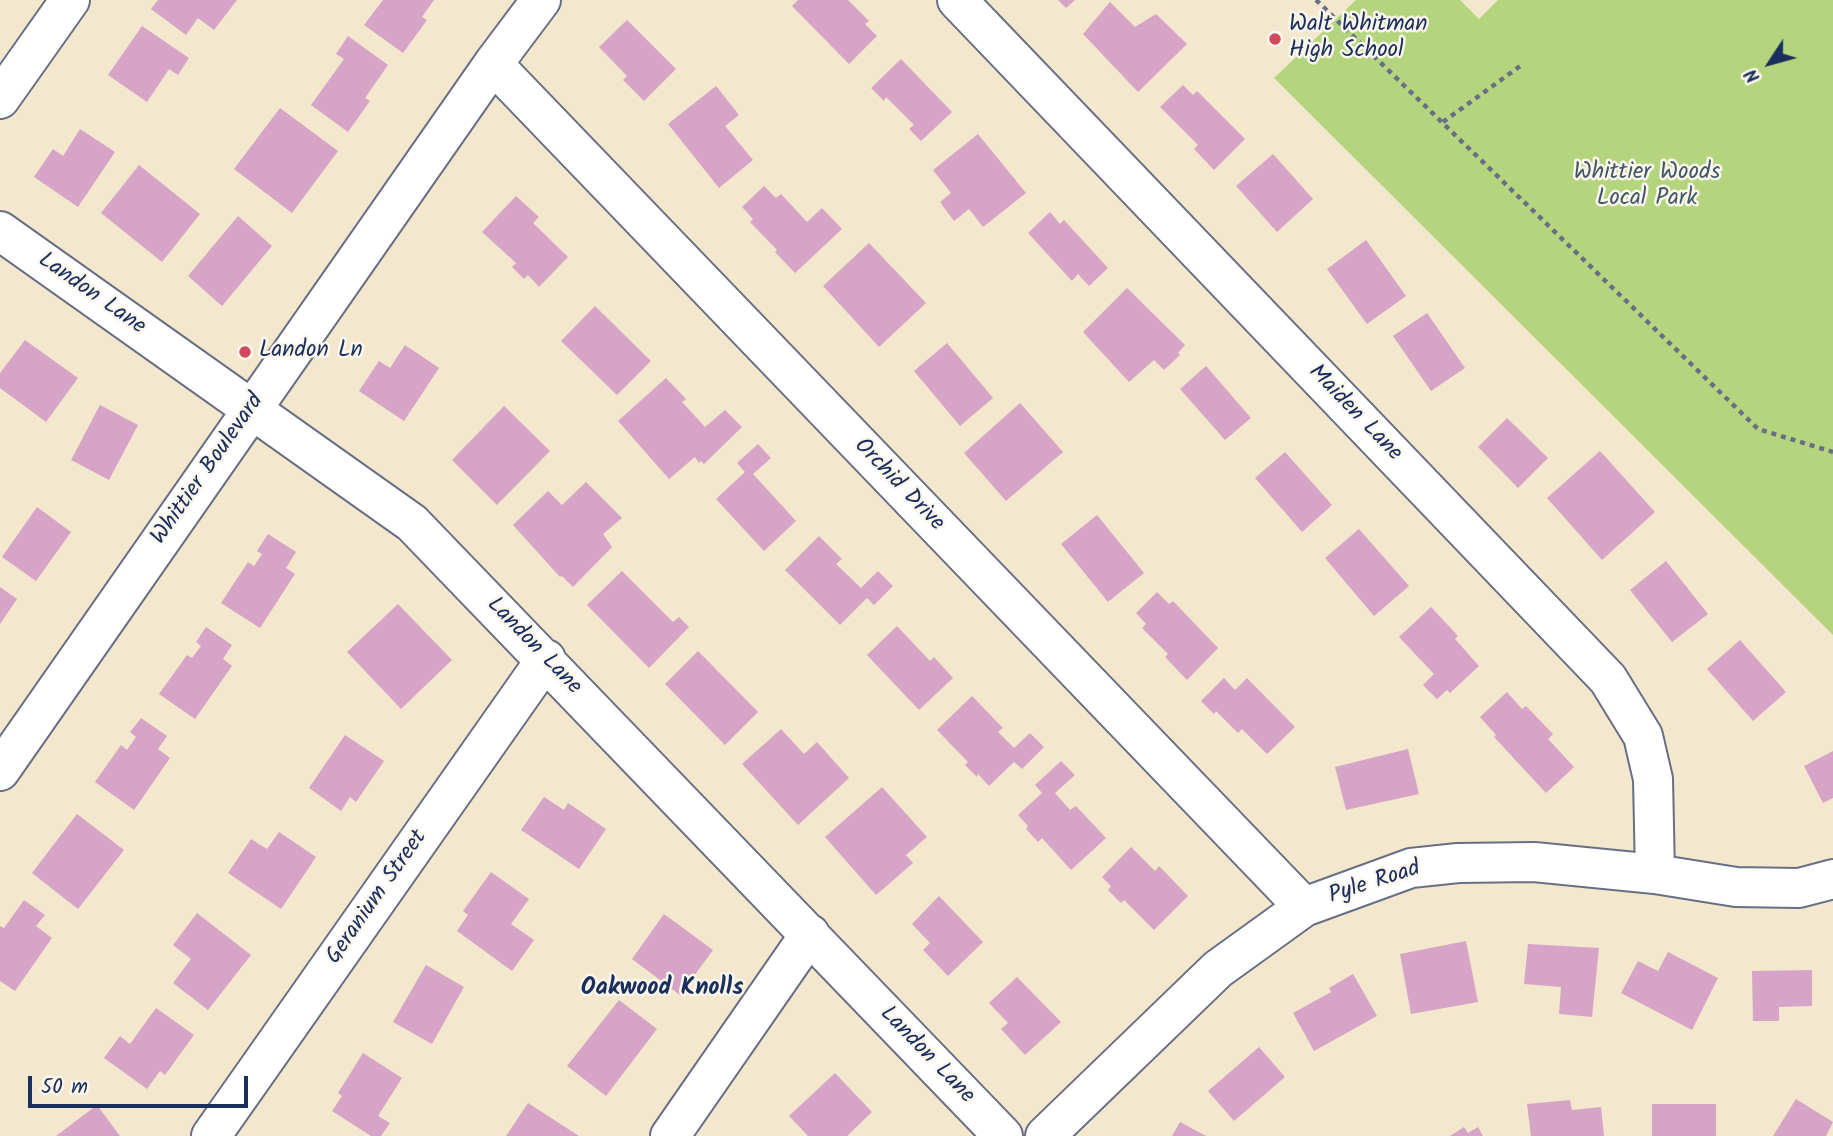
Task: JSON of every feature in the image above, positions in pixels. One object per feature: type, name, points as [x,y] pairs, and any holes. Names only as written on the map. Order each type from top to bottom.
[{"type":"street","points":[[0,99],[70,0]]},
{"type":"street","name":"Whittier Boulevard","points":[[0,771],[493,64],[541,0]]},
{"type":"street","name":"Maiden Lane","points":[[957,0],[1608,679],[1643,736],[1653,779],[1656,874]]},
{"type":"street","name":"Orchid Drive","points":[[493,64],[1304,907]]},
{"type":"street","name":"Landon Lane","points":[[0,231],[412,523],[1003,1136]]},
{"type":"street","name":"Geranium Street","points":[[211,1136],[546,659]]},
{"type":"street","name":"Pyle Road","points":[[1045,1136],[1218,969],[1304,907],[1411,868],[1458,863],[1534,862],[1656,874],[1736,887],[1799,888],[1833,879]]},
{"type":"street","points":[[670,1136],[810,934]]},
{"type":"path","points":[[1316,0],[1758,429],[1833,452]]},
{"type":"path","points":[[1443,122],[1523,64]]},
{"type":"green space","name":"Whittier Woods Local Park","points":[[1356,0],[1460,0],[1479,19],[1498,0],[1833,0],[1833,635],[1274,78]]},
{"type":"building","points":[[158,0],[237,0],[214,30],[198,18],[186,35],[151,9]]},
{"type":"building","points":[[383,0],[434,0],[422,17],[427,20],[403,53],[364,25]]},
{"type":"building","points":[[798,0],[848,0],[869,21],[865,24],[877,36],[849,64],[792,6]]},
{"type":"building","points":[[1058,0],[1075,0],[1066,8]]},
{"type":"building","points":[[1110,2],[1135,27],[1156,14],[1187,44],[1138,92],[1083,34]]},
{"type":"building","points":[[627,20],[676,69],[644,101],[623,80],[627,76],[599,47]]},
{"type":"building","points":[[142,26],[189,58],[178,75],[169,69],[147,102],[108,75]]},
{"type":"building","points":[[348,36],[388,65],[365,98],[370,101],[348,132],[311,105],[344,59],[336,54]]},
{"type":"building","points":[[901,59],[952,112],[921,141],[909,129],[914,125],[886,97],[884,101],[871,88]]},
{"type":"building","points":[[1183,85],[1193,95],[1197,91],[1245,139],[1214,170],[1194,149],[1198,145],[1160,107]]},
{"type":"building","points":[[716,86],[739,115],[725,126],[753,160],[719,188],[668,124]]},
{"type":"building","points":[[280,108],[338,151],[292,213],[234,169]]},
{"type":"building","points":[[80,129],[115,152],[78,207],[34,177],[53,149],[63,156]]},
{"type":"building","points":[[978,134],[1026,193],[983,227],[969,209],[954,221],[940,202],[951,193],[933,170]]},
{"type":"building","points":[[1273,154],[1313,199],[1277,232],[1236,186]]},
{"type":"building","points":[[139,165],[200,214],[162,262],[101,213]]},
{"type":"building","points":[[764,186],[776,198],[781,194],[807,222],[822,208],[842,229],[795,273],[750,222],[753,219],[742,207]]},
{"type":"building","points":[[516,196],[539,217],[533,223],[568,257],[539,287],[528,275],[524,279],[512,267],[516,263],[482,232]]},
{"type":"building","points":[[1050,212],[1060,224],[1064,220],[1108,268],[1089,286],[1078,274],[1072,281],[1028,233]]},
{"type":"building","points":[[238,216],[272,246],[222,306],[188,276]]},
{"type":"building","points":[[1366,240],[1406,296],[1367,324],[1327,269]]},
{"type":"building","points":[[869,243],[926,303],[879,347],[823,286]]},
{"type":"building","points":[[1127,288],[1185,345],[1178,353],[1180,355],[1164,370],[1154,360],[1129,382],[1083,332]]},
{"type":"building","points":[[595,306],[651,361],[617,395],[561,341]]},
{"type":"building","points":[[1427,313],[1465,368],[1431,391],[1393,336]]},
{"type":"building","points":[[25,340],[78,378],[46,422],[0,388],[0,373]]},
{"type":"building","points":[[947,343],[993,398],[960,426],[914,371]]},
{"type":"building","points":[[405,345],[439,368],[404,421],[359,391],[379,361],[390,368]]},
{"type":"building","points":[[1206,366],[1251,418],[1225,440],[1180,389]]},
{"type":"building","points":[[666,378],[686,399],[682,402],[705,427],[725,410],[742,427],[704,464],[701,461],[699,463],[695,457],[669,479],[618,421]]},
{"type":"building","points":[[1020,403],[1063,452],[1006,501],[964,453]]},
{"type":"building","points":[[100,405],[138,425],[109,480],[71,460]]},
{"type":"building","points":[[504,406],[550,451],[497,505],[452,460]]},
{"type":"building","points":[[1507,418],[1548,458],[1518,488],[1478,447]]},
{"type":"building","points":[[758,444],[771,458],[753,474],[796,521],[764,551],[716,499],[745,472],[737,463]]},
{"type":"building","points":[[1600,451],[1655,512],[1602,560],[1547,498]]},
{"type":"building","points":[[1285,452],[1332,505],[1302,532],[1255,478]]},
{"type":"building","points":[[586,482],[622,518],[603,534],[612,547],[573,587],[560,577],[513,525],[548,491],[562,505]]},
{"type":"building","points":[[37,507],[71,532],[36,581],[2,557]]},
{"type":"building","points":[[1097,515],[1144,573],[1108,602],[1061,544]]},
{"type":"building","points":[[1359,529],[1409,586],[1374,616],[1325,558]]},
{"type":"building","points":[[268,534],[296,552],[286,568],[295,574],[260,628],[221,603],[248,562],[254,566],[262,554],[257,551]]},
{"type":"building","points":[[819,536],[842,559],[836,564],[861,588],[878,571],[893,586],[874,605],[867,598],[840,625],[785,570]]},
{"type":"building","points":[[1666,561],[1708,614],[1672,642],[1630,590]]},
{"type":"building","points":[[622,571],[673,622],[679,617],[689,627],[649,668],[587,605]]},
{"type":"building","points":[[0,587],[17,599],[0,624]]},
{"type":"building","points":[[1157,592],[1169,604],[1173,601],[1218,648],[1187,680],[1165,657],[1168,654],[1142,628],[1146,624],[1136,613]]},
{"type":"building","points":[[398,604],[452,660],[401,709],[347,652]]},
{"type":"building","points":[[1431,607],[1458,636],[1455,639],[1479,666],[1450,693],[1447,690],[1437,699],[1423,685],[1434,674],[1399,637]]},
{"type":"building","points":[[897,626],[930,661],[934,657],[953,678],[919,710],[867,655]]},
{"type":"building","points":[[206,627],[232,645],[223,659],[232,666],[195,719],[159,694],[187,655],[192,658],[201,646],[196,642]]},
{"type":"building","points":[[1740,640],[1786,692],[1753,721],[1707,669]]},
{"type":"building","points":[[698,651],[758,712],[725,745],[665,684]]},
{"type":"building","points":[[1224,678],[1235,690],[1247,678],[1295,727],[1267,754],[1242,729],[1238,733],[1216,711],[1214,714],[1201,701]]},
{"type":"building","points":[[1507,692],[1522,709],[1526,706],[1553,734],[1548,739],[1574,767],[1546,793],[1494,737],[1496,735],[1480,717]]},
{"type":"building","points":[[972,696],[1003,728],[998,732],[1014,748],[1030,733],[1044,747],[1022,769],[1014,762],[989,786],[965,765],[968,762],[937,730]]},
{"type":"building","points":[[141,718],[167,736],[158,749],[170,758],[134,810],[95,782],[121,745],[127,750],[136,737],[130,732]]},
{"type":"building","points":[[781,729],[804,754],[817,742],[849,778],[798,825],[742,764]]},
{"type":"building","points":[[345,735],[384,761],[356,802],[350,797],[341,811],[309,788]]},
{"type":"building","points":[[1408,749],[1419,794],[1346,810],[1335,767]]},
{"type":"building","points":[[1833,751],[1833,798],[1823,803],[1804,766]]},
{"type":"building","points":[[1061,761],[1075,775],[1055,793],[1070,810],[1076,806],[1106,838],[1071,870],[1042,838],[1038,842],[1018,815],[1042,793],[1035,785]]},
{"type":"building","points":[[882,787],[927,837],[906,855],[913,863],[876,895],[825,837]]},
{"type":"building","points":[[544,797],[564,810],[568,803],[606,829],[579,869],[521,830]]},
{"type":"building","points":[[77,814],[124,850],[78,909],[32,873]]},
{"type":"building","points":[[279,832],[316,857],[281,909],[228,873],[251,839],[267,849]]},
{"type":"building","points":[[1131,847],[1155,871],[1159,866],[1188,896],[1154,930],[1124,900],[1121,903],[1108,890],[1111,886],[1102,877]]},
{"type":"building","points":[[491,872],[529,899],[511,924],[534,940],[512,971],[457,931],[468,915],[463,911]]},
{"type":"building","points":[[939,896],[983,942],[948,976],[923,950],[930,943],[912,924]]},
{"type":"building","points":[[24,900],[45,915],[36,926],[52,938],[15,991],[0,981],[0,926],[4,928]]},
{"type":"building","points":[[197,913],[251,955],[208,1010],[173,983],[191,959],[173,945]]},
{"type":"building","points":[[664,914],[713,950],[680,995],[632,959]]},
{"type":"building","points":[[1466,941],[1478,1002],[1411,1014],[1400,954]]},
{"type":"building","points":[[1528,944],[1599,948],[1592,1017],[1559,1014],[1561,987],[1524,984]]},
{"type":"building","points":[[1668,952],[1718,978],[1692,1030],[1621,993],[1638,961],[1658,971]]},
{"type":"building","points":[[426,965],[464,987],[432,1044],[393,1022]]},
{"type":"building","points":[[1812,970],[1812,1006],[1779,1007],[1779,1021],[1753,1021],[1752,971]]},
{"type":"building","points":[[1353,974],[1377,1016],[1314,1051],[1293,1013],[1331,992],[1329,988]]},
{"type":"building","points":[[1017,977],[1061,1022],[1025,1055],[1001,1029],[1008,1023],[989,1003]]},
{"type":"building","points":[[619,1000],[657,1029],[606,1096],[567,1066]]},
{"type":"building","points":[[156,1008],[194,1035],[165,1075],[160,1071],[147,1089],[104,1058],[120,1036],[130,1044]]},
{"type":"building","points":[[1259,1047],[1285,1077],[1234,1121],[1208,1091]]},
{"type":"building","points":[[363,1053],[402,1078],[378,1116],[390,1123],[381,1136],[371,1136],[332,1111],[342,1096],[338,1093]]},
{"type":"building","points":[[835,1073],[872,1112],[847,1136],[808,1136],[789,1116]]},
{"type":"building","points":[[1796,1099],[1833,1122],[1826,1136],[1773,1136]]},
{"type":"building","points":[[1570,1100],[1572,1110],[1601,1107],[1604,1136],[1531,1136],[1527,1104]]},
{"type":"building","points":[[528,1103],[579,1136],[506,1136]]},
{"type":"building","points":[[1652,1104],[1716,1104],[1716,1136],[1652,1136]]},
{"type":"building","points":[[97,1105],[120,1136],[56,1136]]},
{"type":"building","points":[[1180,1122],[1206,1136],[1172,1136]]},
{"type":"building","points":[[1464,1127],[1468,1133],[1478,1127],[1483,1136],[1450,1136]]},
{"type":"place","name":"Walt Whitman High School","points":[[1275,39]]},
{"type":"place","name":"Landon Ln","points":[[245,352]]},
{"type":"district","name":"Oakwood Knolls","points":[[662,990]]}]
